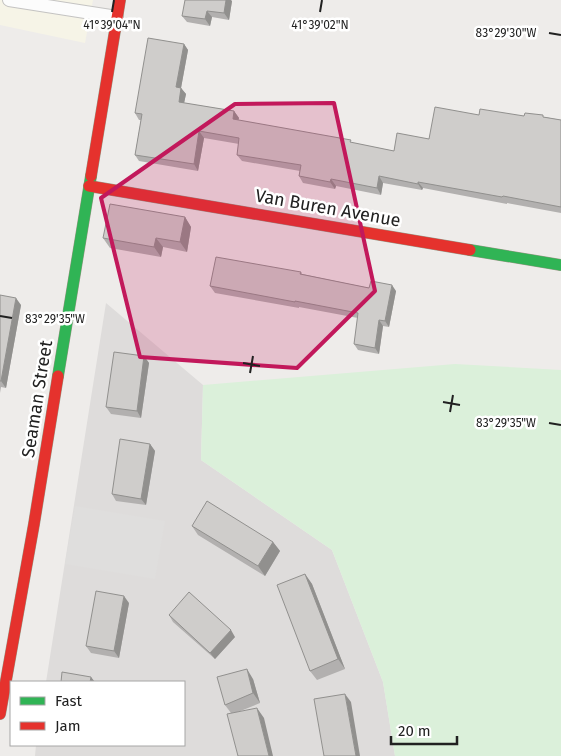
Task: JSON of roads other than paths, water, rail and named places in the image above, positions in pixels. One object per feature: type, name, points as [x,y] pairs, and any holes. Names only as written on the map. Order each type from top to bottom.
[{"type":"street","name":"Seaman Street","points":[[0,714],[34,524],[120,0]]},
{"type":"street","name":"Van Buren Avenue","points":[[89,186],[561,265]]},
{"type":"lane","points":[[9,0],[117,17]]}]
